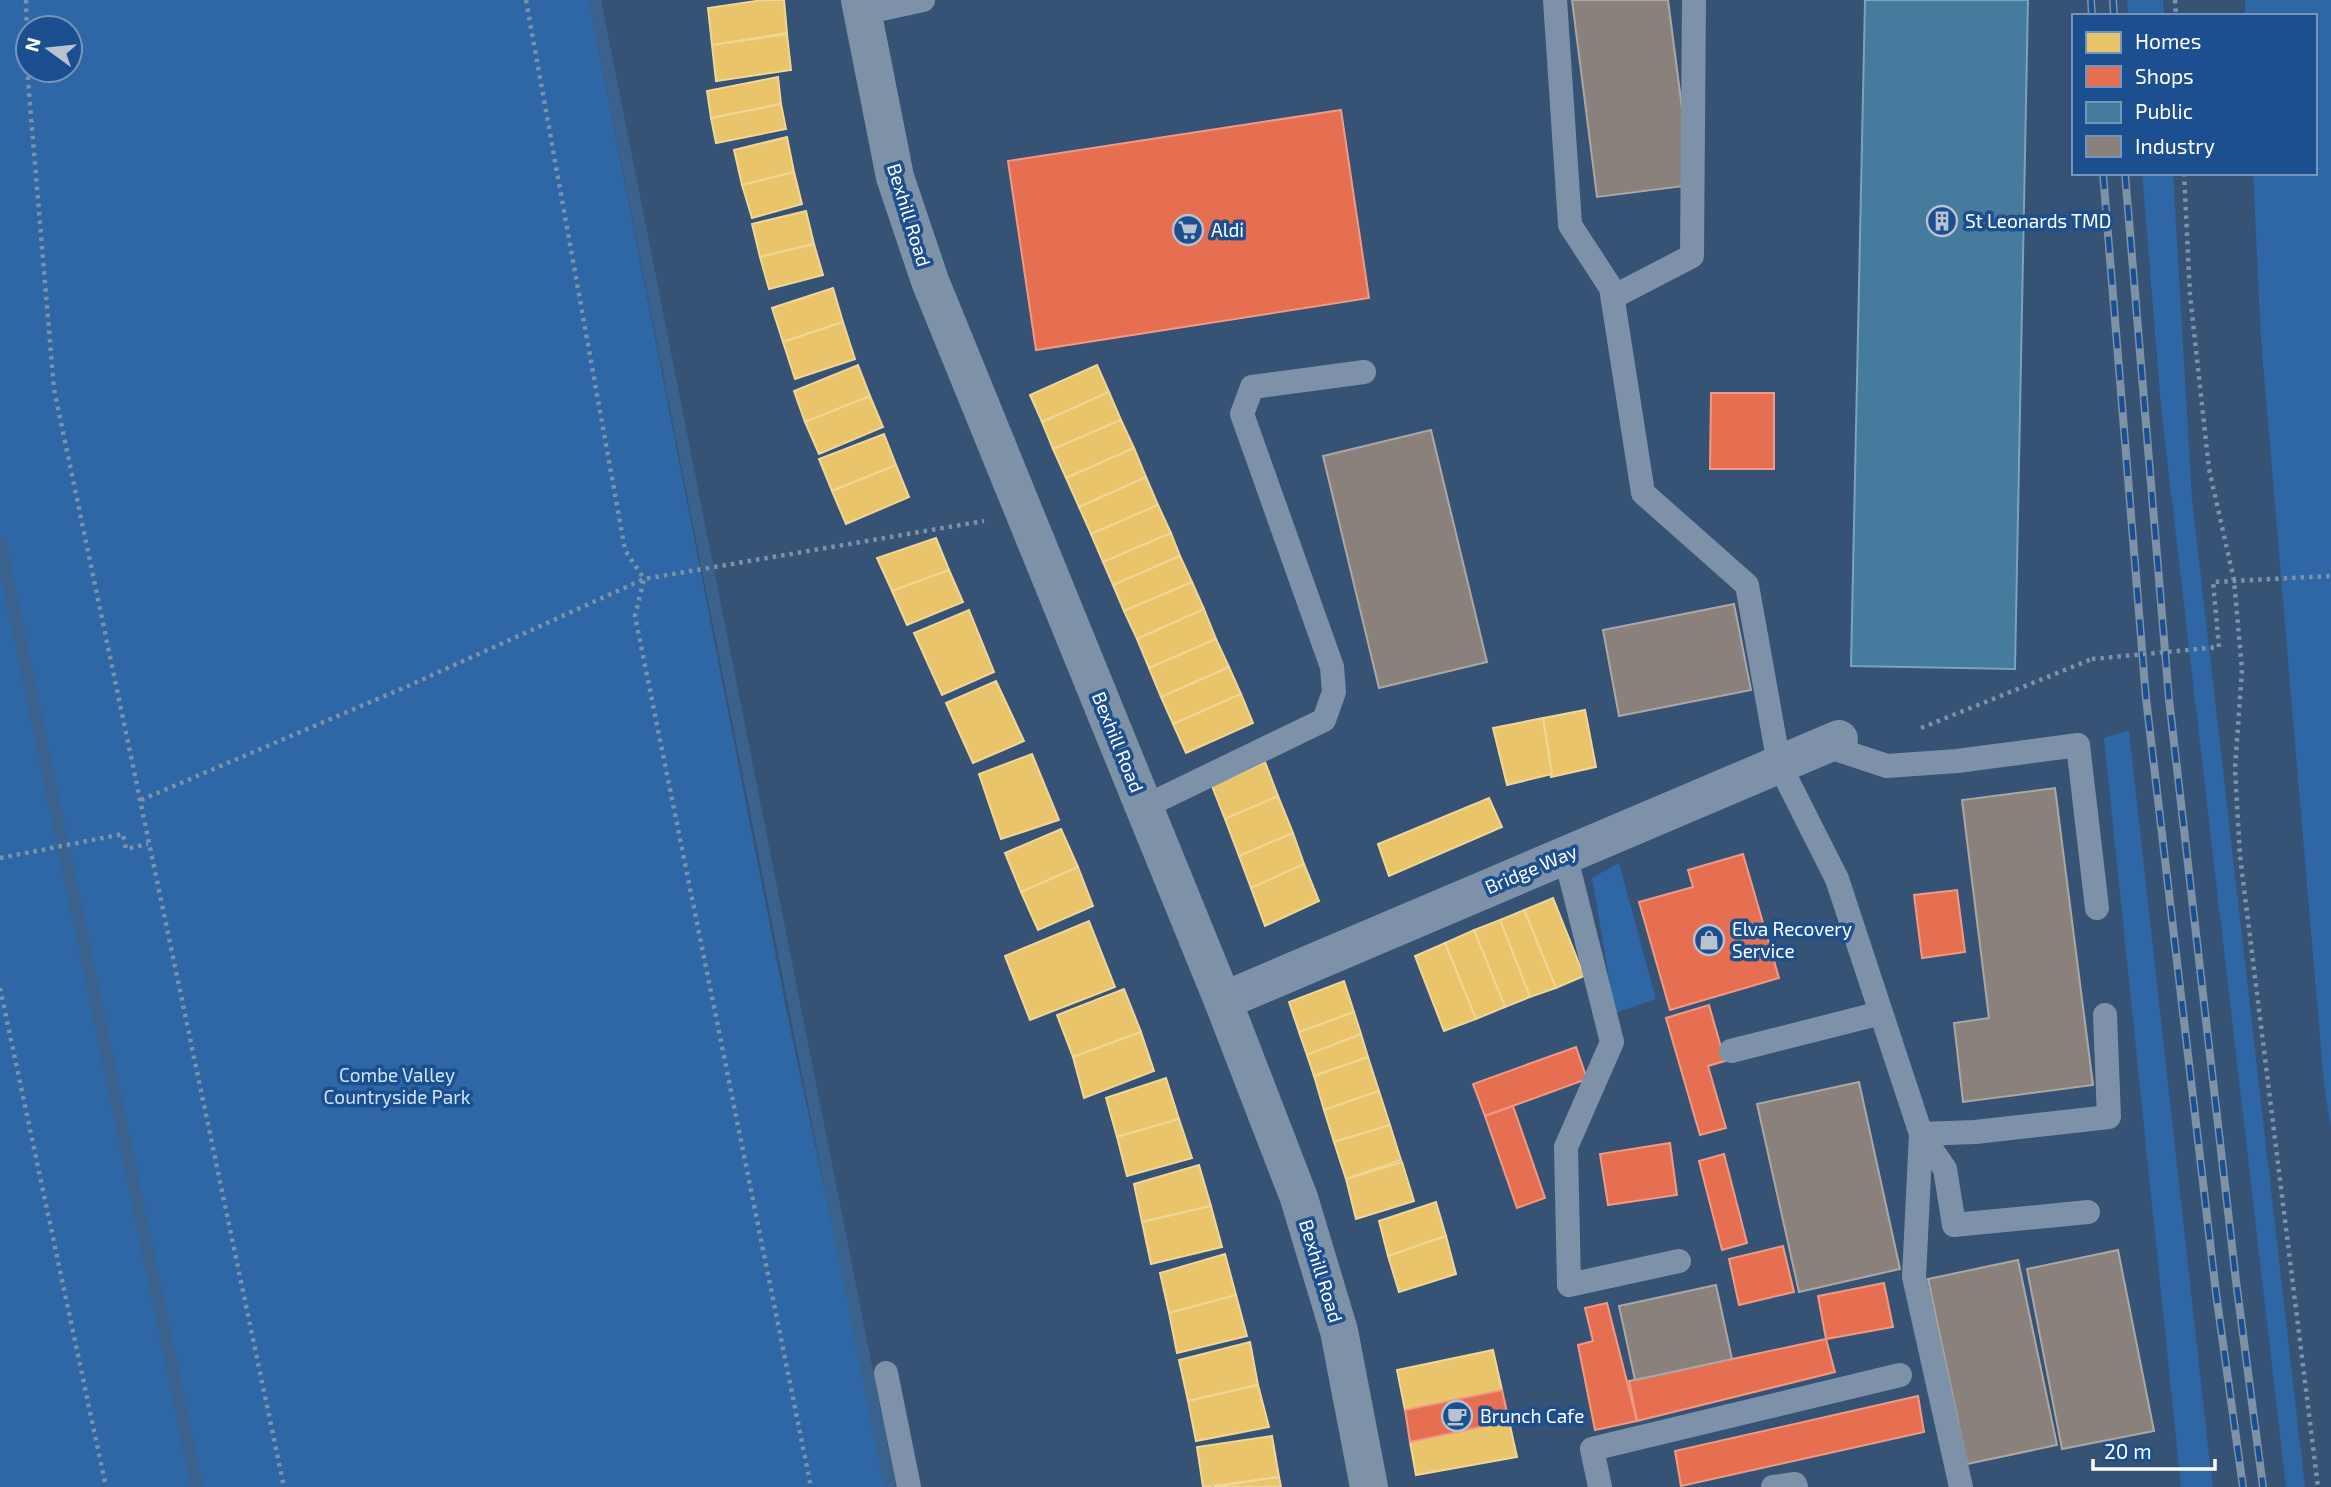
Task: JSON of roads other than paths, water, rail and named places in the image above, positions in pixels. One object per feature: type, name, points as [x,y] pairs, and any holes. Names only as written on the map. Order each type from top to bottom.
[{"type":"highway","name":"Bexhill Road","points":[[861,6],[899,190],[930,281],[1223,1001],[1299,1198],[1339,1331],[1369,1487]]},
{"type":"street","name":"Bridge Way","points":[[1223,1001],[1831,742]]},
{"type":"lane","points":[[861,6],[923,0]]},
{"type":"lane","points":[[1555,0],[1570,225],[1611,288],[1643,492],[1747,585],[1779,764],[1837,879],[1921,1134],[1945,1169],[1954,1225],[2088,1212]]},
{"type":"lane","points":[[1613,297],[1692,256],[1694,0]]},
{"type":"lane","points":[[1144,807],[1324,720],[1334,692],[1332,667],[1242,414],[1252,387],[1364,372]]},
{"type":"lane","points":[[1831,742],[1887,766],[1957,761],[2078,745],[2097,908]]},
{"type":"lane","points":[[1565,854],[1612,1042],[1566,1147],[1569,1285],[1679,1261]]},
{"type":"lane","points":[[1731,1051],[1881,1013]]},
{"type":"lane","points":[[1921,1134],[1975,1132],[2109,1116],[2105,1015]]},
{"type":"lane","points":[[1921,1134],[1914,1277],[1961,1487]]},
{"type":"lane","points":[[886,1373],[909,1487]]},
{"type":"lane","points":[[1600,1487],[1592,1449],[1900,1375]]},
{"type":"lane","points":[[1773,1487],[1795,1484],[1796,1487]]},
{"type":"waterway","points":[[595,0],[890,1487]]},
{"type":"waterway","points":[[0,543],[197,1487]]},
{"type":"railway","points":[[2091,0],[2092,14]]},
{"type":"railway","points":[[2113,0],[2114,14]]},
{"type":"railway","points":[[2103,175],[2146,698],[2216,1293],[2243,1487]]},
{"type":"railway","points":[[2125,175],[2169,699],[2236,1281],[2263,1487]]},
{"type":"place","name":"St Leonards TMD","points":[[1942,221]]},
{"type":"place","name":"Aldi","points":[[1188,230]]},
{"type":"place","name":"Elva Recovery Service","points":[[1709,940]]},
{"type":"place","name":"Brunch Cafe","points":[[1457,1416]]},
{"type":"park label","name":"Combe Valley Countryside Park","points":[[397,1086]]}]
